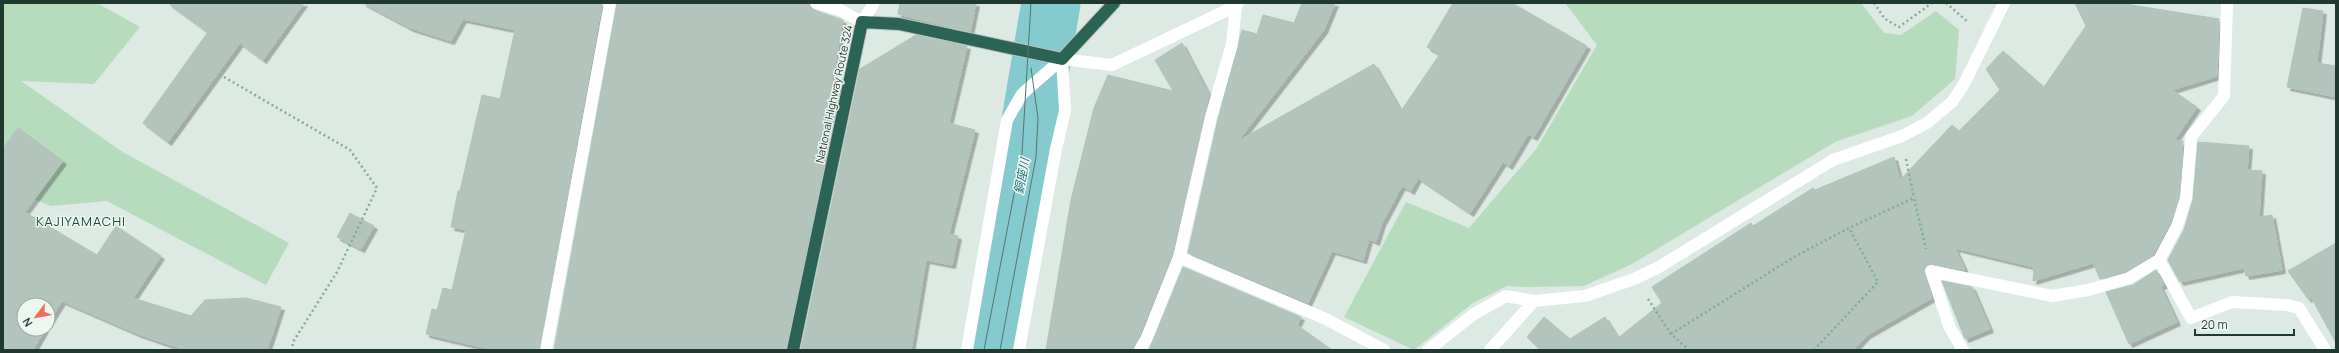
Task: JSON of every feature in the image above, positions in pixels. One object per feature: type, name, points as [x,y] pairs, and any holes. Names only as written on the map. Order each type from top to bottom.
[{"type":"highway","points":[[1062,59],[1114,3]]},
{"type":"highway","name":"National Highway Route 324","points":[[793,350],[862,22],[899,24],[1062,59]]},
{"type":"street","points":[[546,350],[610,3]]},
{"type":"street","points":[[816,3],[840,10],[862,22],[874,3]]},
{"type":"street","points":[[1428,350],[1474,314],[1506,296],[1534,301],[1585,296],[1634,279],[1659,267],[1834,160],[1902,136],[1927,123],[1952,102],[1964,84],[2004,3]]},
{"type":"street","points":[[1931,271],[2052,296],[2088,290],[2129,278],[2159,260],[2177,226],[2186,198],[2191,137],[2224,96],[2227,3]]},
{"type":"street","points":[[967,350],[1007,120],[1022,94],[1062,59],[1112,65],[1237,4]]},
{"type":"street","points":[[1140,350],[1147,337],[1179,257],[1211,117],[1232,44],[1237,4]]},
{"type":"street","points":[[1019,350],[1065,111],[1062,59]]},
{"type":"street","points":[[1179,257],[1326,319],[1384,350]]},
{"type":"street","points":[[2159,260],[2191,318],[2232,302],[2287,304],[2299,308],[2325,350]]},
{"type":"street","points":[[1931,271],[1950,328],[1963,350]]},
{"type":"street","points":[[1490,350],[1534,301]]},
{"type":"path","points":[[1874,3],[1885,18],[1899,27],[1932,3]]},
{"type":"path","points":[[1946,3],[1986,38]]},
{"type":"path","points":[[224,77],[350,150],[377,188],[337,272],[293,342],[292,350]]},
{"type":"path","points":[[1902,136],[1914,198],[1931,271]]},
{"type":"path","points":[[1671,334],[1794,258],[1850,228],[1914,198]]},
{"type":"path","points":[[1814,350],[1878,282],[1850,228]]},
{"type":"path","points":[[1634,279],[1671,334],[1689,350]]},
{"type":"green space","points":[[3,3],[97,3],[140,27],[94,84],[21,81],[121,151],[289,243],[266,285],[107,201],[51,206],[3,187]]},
{"type":"green space","points":[[1565,3],[1861,3],[1884,33],[1901,35],[1936,11],[1959,30],[1955,79],[1912,116],[1835,142],[1632,264],[1584,286],[1507,286],[1473,303],[1414,350],[1344,317],[1406,202],[1469,228],[1537,148],[1597,45]]},
{"type":"building","points":[[168,3],[304,3],[263,60],[240,43],[168,142],[143,123],[208,32]]},
{"type":"building","points":[[363,3],[602,3],[539,350],[494,350],[426,334],[432,309],[437,310],[443,288],[452,290],[466,230],[451,227],[458,191],[460,191],[482,95],[500,99],[515,30],[463,19],[451,41],[410,28]]},
{"type":"building","points":[[617,3],[809,3],[814,10],[843,20],[831,86],[842,79],[786,350],[554,350]]},
{"type":"building","points":[[900,3],[976,3],[970,32],[898,14]]},
{"type":"building","points":[[1302,3],[1335,3],[1324,30],[1238,141],[1374,64],[1401,111],[1440,54],[1427,47],[1453,3],[1512,3],[1587,46],[1534,137],[1528,134],[1509,166],[1503,162],[1470,213],[1418,178],[1411,191],[1402,186],[1382,223],[1376,242],[1369,239],[1363,260],[1332,251],[1308,303],[1188,253],[1218,119],[1242,30],[1257,34],[1263,15],[1294,23]]},
{"type":"building","points":[[2075,3],[2119,3],[2219,19],[2217,76],[2172,90],[2197,107],[2174,141],[2183,141],[2179,197],[2170,223],[2153,255],[2126,271],[2100,279],[2093,263],[2033,281],[2034,267],[1955,248],[1965,270],[1933,264],[1926,266],[1924,273],[1932,298],[1867,335],[1853,350],[1541,350],[1527,337],[1544,317],[1570,339],[1605,317],[1618,338],[1662,303],[1652,287],[1751,223],[1753,226],[1813,188],[1815,190],[1894,157],[1900,180],[1952,125],[1959,131],[2000,90],[1986,69],[2003,51],[2044,87],[2086,26]]},
{"type":"building","points":[[2303,8],[2323,11],[2317,63],[2336,66],[2336,97],[2287,87]]},
{"type":"building","points":[[916,35],[967,46],[949,123],[975,130],[949,234],[958,236],[952,265],[926,260],[911,350],[801,350],[860,69]]},
{"type":"building","points":[[1182,43],[1209,95],[1172,255],[1133,350],[1046,350],[1071,200],[1094,108],[1108,75],[1173,91],[1155,60]]},
{"type":"building","points":[[18,128],[63,161],[25,212],[97,255],[116,226],[161,256],[133,298],[191,316],[205,300],[246,298],[281,307],[267,350],[185,350],[138,334],[62,301],[56,311],[56,297],[16,297],[16,337],[40,337],[33,350],[3,350],[3,149]]},
{"type":"building","points":[[2198,142],[2249,146],[2247,170],[2262,171],[2259,217],[2272,215],[2282,270],[2246,276],[2244,268],[2180,282],[2168,260],[2184,230],[2193,200]]},
{"type":"building","points":[[350,213],[374,226],[361,249],[337,237]]},
{"type":"building","points":[[2336,243],[2336,343],[2311,297],[2308,299],[2288,271]]},
{"type":"building","points":[[1183,267],[1301,317],[1297,325],[1332,350],[1149,350]]},
{"type":"building","points":[[2156,270],[2164,285],[2160,286],[2177,322],[2129,344],[2106,292],[2133,285]]},
{"type":"building","points":[[1942,281],[1972,287],[1990,329],[1965,339]]},
{"type":"waterway","name":"銅座川","points":[[992,350],[1051,3]]},
{"type":"tram line","points":[[984,350],[1022,153],[1031,3]]},
{"type":"tram line","points":[[1000,350],[1036,157],[1038,118],[1031,68]]},
{"type":"district","name":"KAJIYAMACHI","points":[[81,221]]}]
